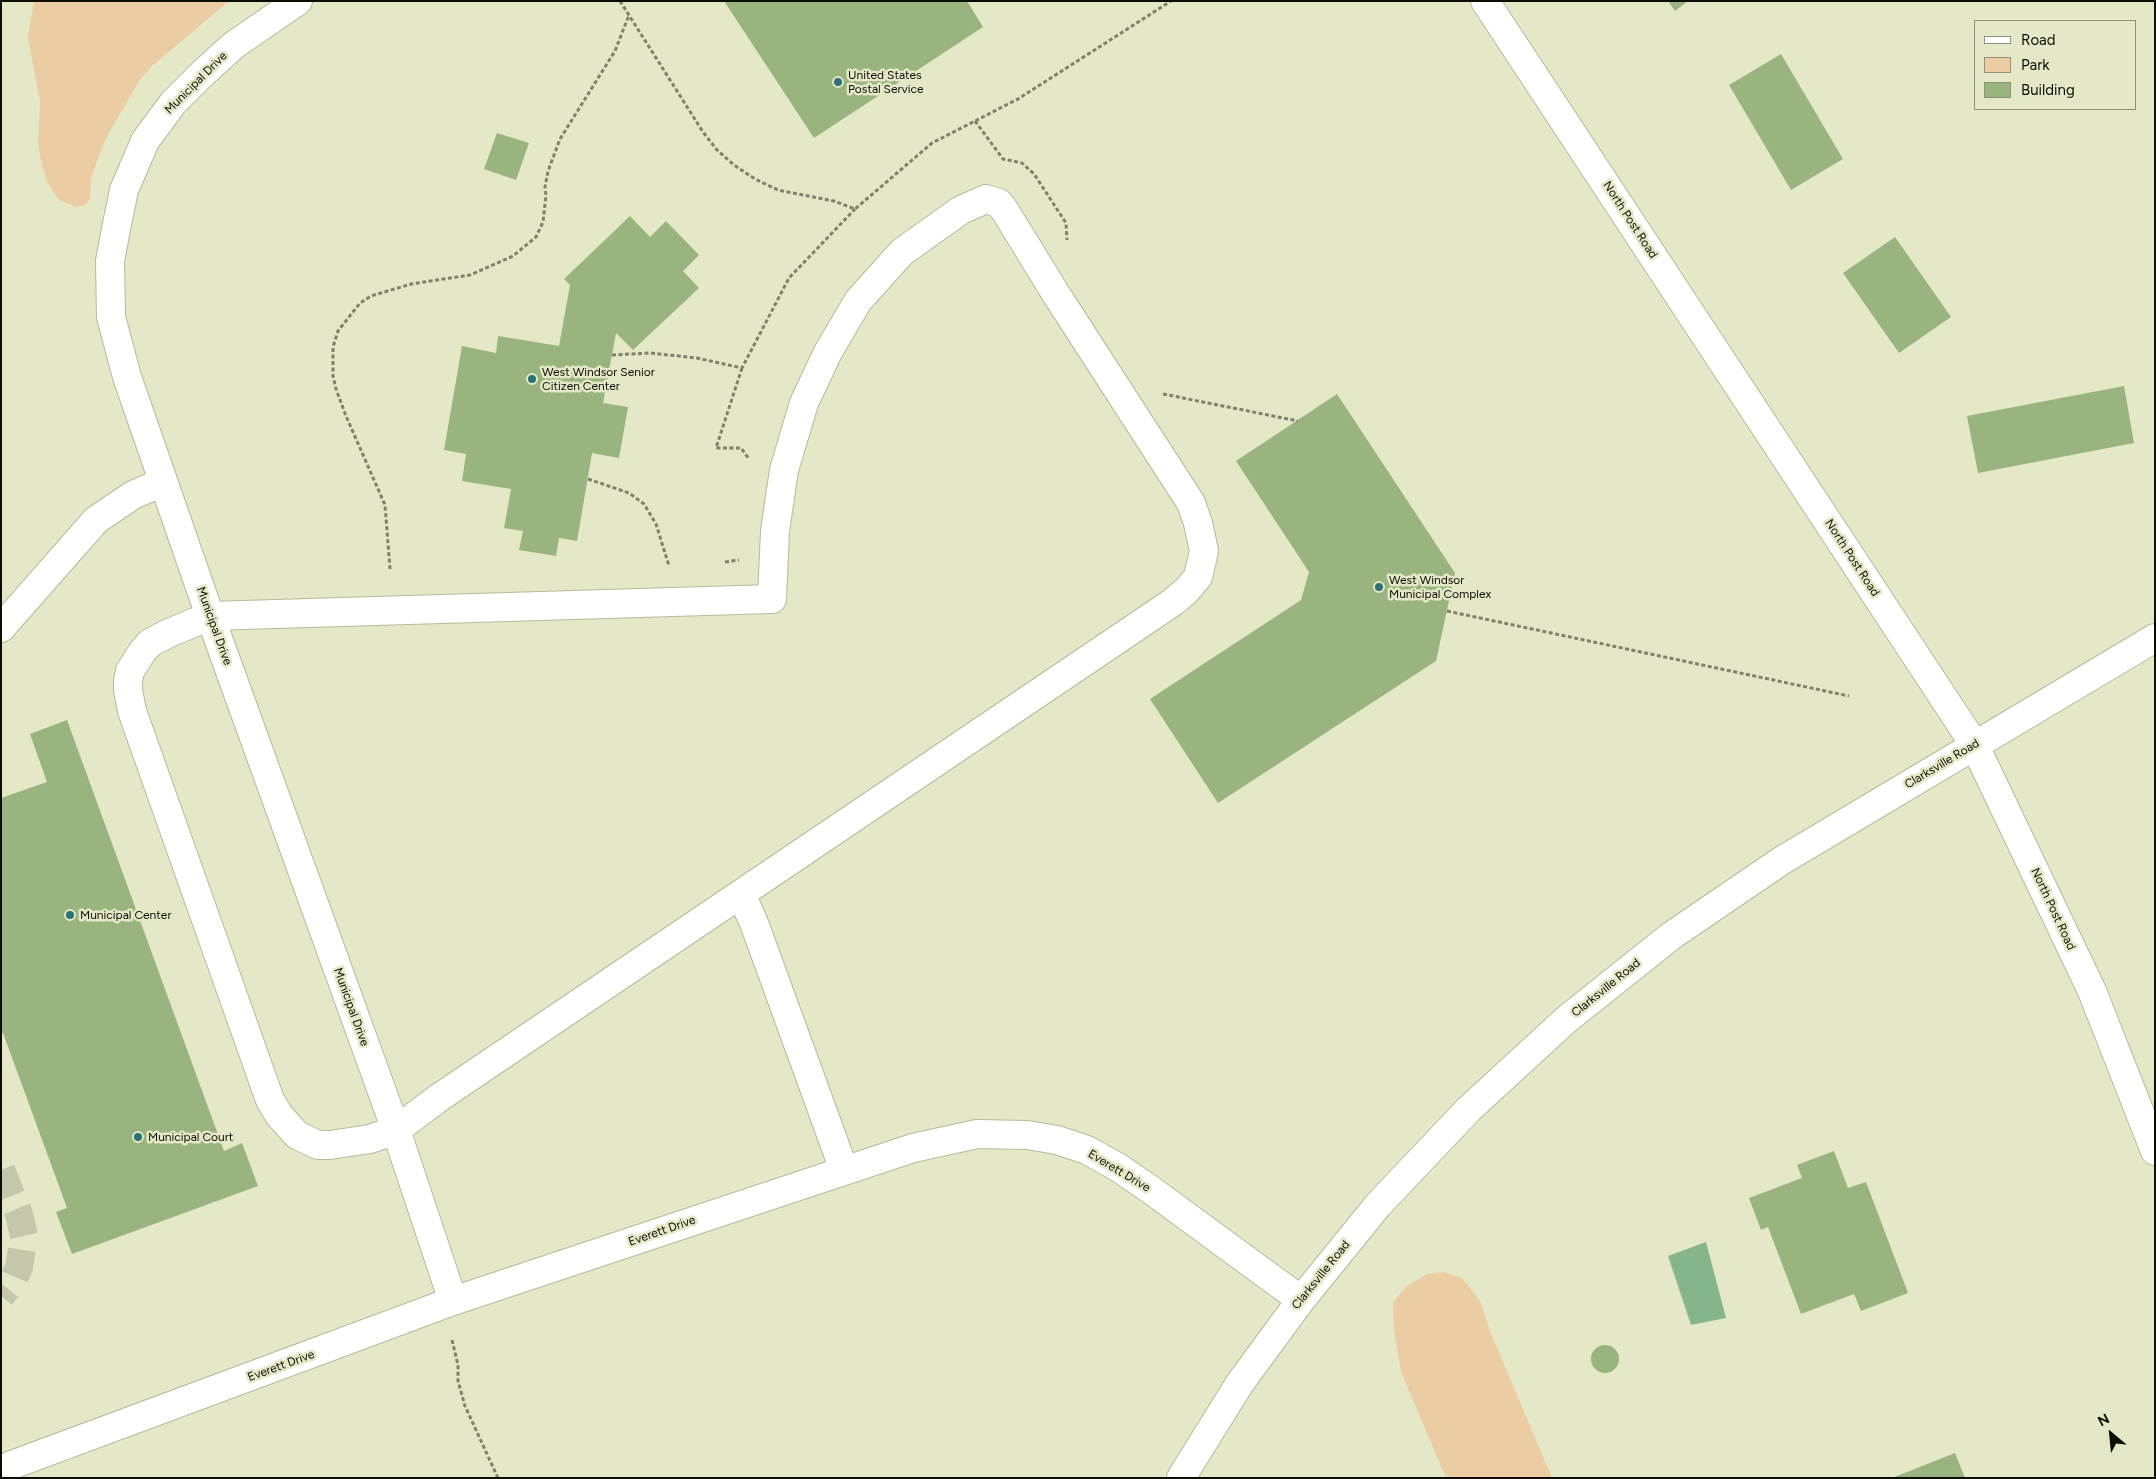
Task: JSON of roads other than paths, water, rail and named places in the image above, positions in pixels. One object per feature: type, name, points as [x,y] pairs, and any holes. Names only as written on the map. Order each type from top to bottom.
[{"type":"street","name":"Municipal Drive","points":[[298,1],[234,45],[173,103],[145,142],[124,190],[110,261],[111,317],[127,377],[163,482],[396,1130],[449,1303]]},
{"type":"street","name":"North Post Road","points":[[1486,1],[1974,744],[2092,991],[2155,1151]]},
{"type":"street","points":[[986,199],[996,201],[1006,210],[1061,302],[1181,486],[1191,503],[1198,523],[1204,552],[1198,577],[1186,591],[969,741],[440,1097],[396,1130],[370,1139],[318,1145],[307,1141],[287,1126],[270,1100],[134,718],[128,690],[130,670],[150,644],[210,616],[772,599],[775,531],[784,470],[804,403],[828,352],[858,300],[902,252],[962,210],[986,199]]},
{"type":"street","points":[[1,628],[96,520],[134,495],[163,482]]},
{"type":"street","name":"Clarksville Road","points":[[1181,1478],[1240,1383],[1301,1300],[1378,1205],[1463,1116],[1567,1019],[1671,936],[1781,861],[1974,744],[2155,638]]},
{"type":"street","points":[[741,894],[754,923],[844,1170]]},
{"type":"street","name":"Everett Drive","points":[[1,1469],[449,1303],[912,1148],[977,1134],[1027,1135],[1056,1140],[1087,1150],[1120,1168],[1301,1300]]},
{"type":"tunnel","points":[[1,1170],[19,1214],[24,1236],[19,1267],[13,1281],[1,1296]]},
{"type":"place","name":"United States Postal Service","points":[[838,82]]},
{"type":"place","name":"West Windsor Senior Citizen Center","points":[[532,379]]},
{"type":"place","name":"West Windsor Municipal Complex","points":[[1379,587]]},
{"type":"place","name":"Municipal Center","points":[[70,915]]},
{"type":"place","name":"Municipal Court","points":[[138,1137]]}]
